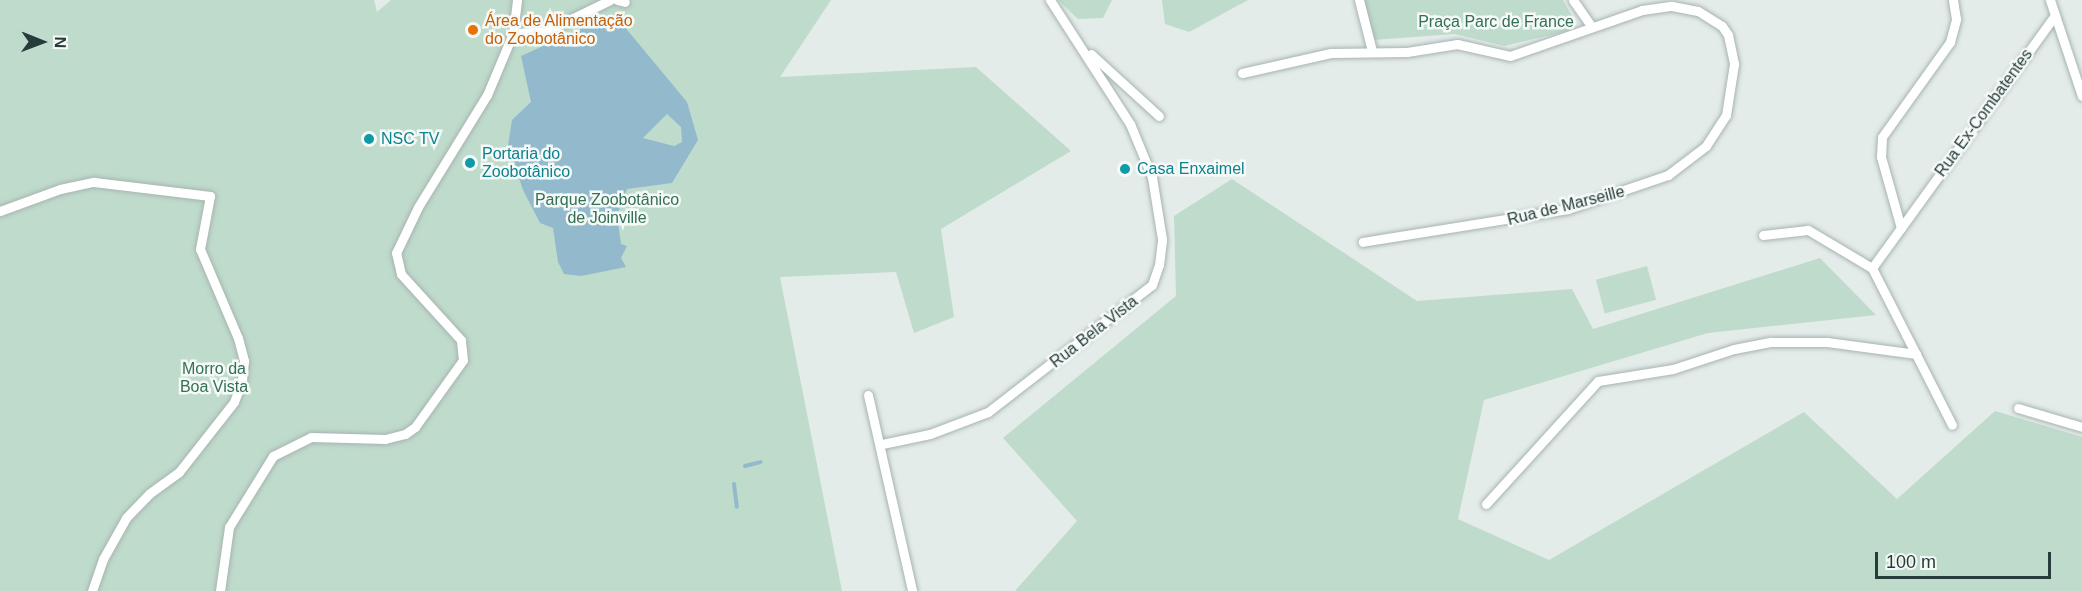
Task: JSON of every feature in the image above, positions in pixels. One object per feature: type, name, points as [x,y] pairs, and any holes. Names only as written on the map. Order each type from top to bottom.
[{"type":"street","points":[[220,591],[229,527],[273,456],[311,436],[385,439],[405,435],[458,370],[464,351],[461,340],[401,274],[396,253],[418,207],[487,95],[513,33],[517,0]]},
{"type":"street","points":[[513,33],[546,30],[610,0]]},
{"type":"street","name":"Rua Bela Vista","points":[[882,444],[962,424],[998,407],[1152,285],[1159,265],[1162,239],[1152,177],[1130,124],[1050,0]]},
{"type":"street","points":[[1359,0],[1372,51]]},
{"type":"street","points":[[1573,0],[1592,27]]},
{"type":"street","points":[[1901,228],[1881,157],[1882,137],[1950,42],[1956,19],[1953,0]]},
{"type":"street","points":[[2050,0],[2082,96]]},
{"type":"street","name":"Rua de Marseille","points":[[1242,73],[1316,55],[1372,51],[1407,52],[1457,45],[1510,56],[1642,10],[1672,6],[1698,11],[1722,26],[1732,45],[1733,82],[1726,115],[1706,146],[1668,175],[1596,201],[1507,221],[1363,242]]},
{"type":"street","name":"Rua Ex-Combatentes","points":[[1872,268],[2055,15]]},
{"type":"street","points":[[1082,47],[1159,116]]},
{"type":"street","points":[[0,211],[60,189],[94,182],[210,196],[201,255],[238,338],[244,361],[243,381],[234,402],[179,472],[149,494],[126,518],[103,559],[92,591]]},
{"type":"street","points":[[1763,235],[1808,230],[1872,268],[1952,425]]},
{"type":"street","points":[[1486,504],[1598,381],[1673,369],[1734,349],[1771,342],[1827,342],[1916,354]]},
{"type":"street","points":[[868,395],[882,444],[912,591]]},
{"type":"street","points":[[2018,408],[2082,427]]},
{"type":"green space","name":"Morro da Boa Vista","points":[[0,0],[374,0],[377,12],[391,0],[831,0],[780,77],[976,67],[1071,151],[941,229],[954,317],[914,333],[896,272],[780,277],[842,591],[0,591]]},
{"type":"green space","points":[[1058,0],[1112,0],[1103,18],[1078,19]]},
{"type":"green space","points":[[1162,0],[1248,0],[1189,32],[1165,24]]},
{"type":"green space","name":"Praça Parc de France","points":[[1361,0],[1563,0],[1576,23],[1568,31],[1504,46],[1455,34],[1372,40]]},
{"type":"green space","points":[[1232,179],[1417,301],[1572,289],[1593,329],[1820,258],[1876,315],[1708,333],[1484,400],[1458,519],[1549,560],[1804,412],[1897,499],[1995,411],[2082,437],[2082,591],[1015,591],[1077,521],[1003,438],[1176,296],[1174,216]]},
{"type":"green space","points":[[1647,266],[1656,300],[1605,314],[1596,280]]},
{"type":"water","points":[[614,14],[687,102],[698,140],[672,183],[627,189],[617,215],[621,244],[627,246],[621,258],[626,267],[581,276],[564,274],[558,262],[553,228],[540,223],[523,190],[508,145],[512,120],[531,102],[521,56]],"holes":[[[667,114],[681,127],[682,142],[674,146],[643,138]]]},
{"type":"waterway","points":[[745,466],[761,462]]},
{"type":"waterway","points":[[734,484],[737,507]]},
{"type":"place","name":"Área de Alimentação do Zoobotânico","points":[[473,30]]},
{"type":"place","name":"NSC TV","points":[[369,139]]},
{"type":"place","name":"Portaria do Zoobotânico","points":[[470,163]]},
{"type":"place","name":"Casa Enxaimel","points":[[1125,169]]},
{"type":"park label","name":"Parque Zoobotânico de Joinville","points":[[607,209]]}]
